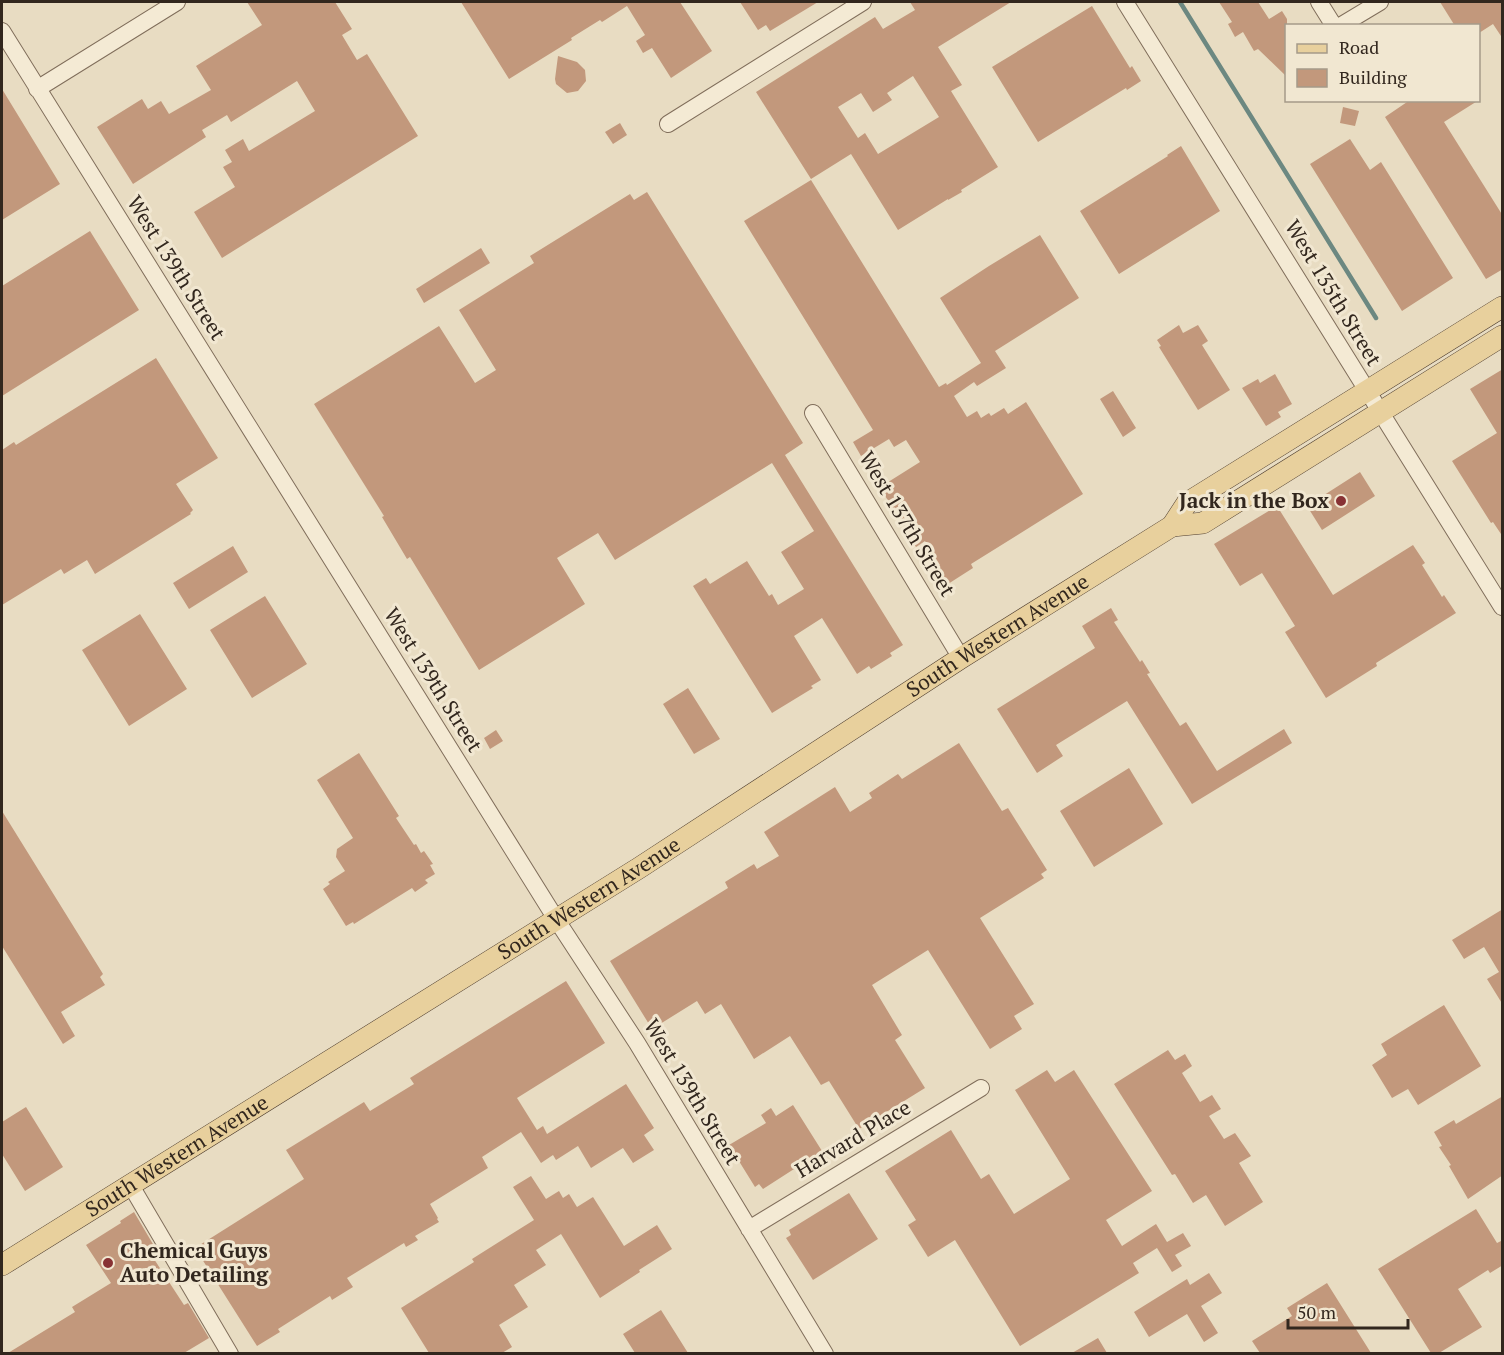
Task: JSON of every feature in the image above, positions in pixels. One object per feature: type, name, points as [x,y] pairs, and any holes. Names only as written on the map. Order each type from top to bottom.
[{"type":"main road","name":"South Western Avenue","points":[[1172,526],[1187,502],[1503,307]]},
{"type":"main road","name":"South Western Avenue","points":[[2,1265],[556,919],[961,658],[1172,526],[1203,522],[1503,336]]},
{"type":"street","points":[[37,89],[177,2]]},
{"type":"street","points":[[668,124],[863,2]]},
{"type":"street","name":"West 135th Street","points":[[1125,2],[1503,607]]},
{"type":"street","points":[[1319,2],[1333,24]]},
{"type":"street","points":[[1343,24],[1380,2]]},
{"type":"street","name":"West 139th Street","points":[[2,31],[556,919],[637,1042],[825,1353]]},
{"type":"street","name":"West 137th Street","points":[[813,413],[961,658]]},
{"type":"street","name":"Harvard Place","points":[[749,1229],[981,1088]]},
{"type":"street","points":[[130,1184],[230,1353]]},
{"type":"building","points":[[247,2],[335,2],[352,29],[342,35],[357,60],[367,54],[418,136],[222,258],[194,212],[235,187],[223,167],[232,162],[225,150],[243,139],[249,151],[315,111],[297,81],[231,122],[227,115],[202,130],[206,137],[133,184],[97,127],[142,99],[148,109],[161,101],[169,114],[211,90],[196,66],[262,25]]},
{"type":"building","points":[[461,2],[680,2],[712,51],[671,78],[652,48],[643,53],[636,41],[645,35],[627,6],[602,22],[600,20],[509,79]]},
{"type":"building","points":[[740,2],[818,2],[770,31],[766,25],[758,30]]},
{"type":"building","points":[[910,2],[1011,2],[938,47],[962,85],[951,91],[998,167],[961,190],[962,192],[898,230],[851,154],[811,179],[756,92],[875,17],[883,29],[915,10]],"holes":[[[913,76],[939,117],[878,154],[865,133],[858,138],[838,107],[861,93],[873,112],[892,100],[887,93]]]},
{"type":"building","points":[[1219,2],[1258,2],[1269,19],[1282,11],[1287,19],[1287,24],[1285,24],[1285,75],[1258,49],[1254,51],[1243,32],[1235,37],[1228,24],[1232,22]]},
{"type":"building","points":[[1440,2],[1503,2],[1503,39],[1493,24],[1480,32],[1480,24],[1454,24]]},
{"type":"building","points":[[1092,6],[1130,68],[1132,66],[1141,81],[1038,142],[992,67]]},
{"type":"building","points":[[558,56],[577,62],[585,70],[586,81],[578,91],[567,93],[556,84]]},
{"type":"building","points":[[2,89],[60,184],[2,220]]},
{"type":"building","points":[[1407,102],[1476,102],[1444,122],[1503,216],[1503,269],[1486,279],[1385,117]]},
{"type":"building","points":[[1343,107],[1359,111],[1355,126],[1340,123]]},
{"type":"building","points":[[620,123],[627,135],[613,144],[605,132]]},
{"type":"building","points":[[1350,139],[1370,170],[1381,162],[1453,278],[1402,311],[1310,164]]},
{"type":"building","points":[[1181,146],[1220,211],[1119,274],[1080,211]]},
{"type":"building","points":[[811,180],[939,387],[946,383],[947,385],[981,363],[940,298],[989,266],[1040,235],[1079,298],[995,351],[1006,368],[977,386],[974,382],[954,396],[967,417],[977,411],[981,418],[989,413],[991,416],[1004,408],[1008,414],[1026,402],[1083,494],[971,564],[973,568],[948,584],[937,566],[940,565],[925,541],[916,547],[881,489],[885,484],[920,462],[906,440],[894,447],[889,439],[861,456],[853,442],[873,430],[744,221]]},
{"type":"building","points":[[647,192],[803,443],[785,455],[903,645],[890,653],[892,656],[871,669],[869,666],[857,674],[822,618],[794,636],[821,680],[811,686],[813,688],[772,713],[693,586],[706,578],[710,584],[747,561],[769,596],[772,594],[778,605],[804,589],[781,552],[814,531],[772,463],[615,560],[598,533],[557,558],[585,604],[479,670],[410,557],[407,559],[382,517],[384,516],[314,404],[439,326],[475,383],[496,370],[459,310],[534,263],[530,256],[630,194],[634,200]]},
{"type":"building","points":[[90,231],[139,310],[2,396],[2,286]]},
{"type":"building","points":[[481,248],[490,263],[424,303],[416,289]]},
{"type":"building","points":[[1179,325],[1183,333],[1198,325],[1208,341],[1202,345],[1230,390],[1198,410],[1159,347],[1161,346],[1157,340]]},
{"type":"building","points":[[156,358],[218,458],[176,484],[193,510],[191,514],[95,574],[87,560],[64,574],[61,569],[2,605],[2,450],[14,442],[16,445]]},
{"type":"building","points":[[1503,369],[1503,537],[1493,522],[1491,523],[1452,461],[1497,433],[1470,389]]},
{"type":"building","points":[[1275,374],[1292,404],[1278,412],[1281,417],[1266,426],[1242,388],[1258,379],[1260,383]]},
{"type":"building","points":[[1113,391],[1136,428],[1123,437],[1100,399]]},
{"type":"building","name":"Jack in the Box","points":[[1360,472],[1375,496],[1322,530],[1307,506]]},
{"type":"building","points":[[1277,506],[1333,595],[1413,545],[1425,563],[1422,565],[1442,597],[1444,595],[1456,613],[1376,663],[1377,666],[1326,698],[1285,632],[1295,626],[1262,573],[1240,586],[1214,544]]},
{"type":"building","points":[[233,546],[248,572],[189,609],[173,583]]},
{"type":"building","points":[[265,596],[307,664],[252,698],[210,630]]},
{"type":"building","points":[[1111,608],[1118,620],[1114,622],[1140,662],[1142,660],[1150,673],[1147,674],[1180,726],[1186,722],[1217,771],[1284,729],[1292,743],[1192,804],[1127,701],[1056,745],[1063,756],[1037,773],[997,709],[1095,648],[1082,626]]},
{"type":"building","points":[[140,614],[187,689],[129,726],[82,650]]},
{"type":"building","points":[[688,688],[720,739],[694,754],[663,704]]},
{"type":"building","points":[[496,730],[503,741],[490,749],[484,738]]},
{"type":"building","points":[[959,743],[1002,811],[1008,808],[1047,870],[1041,874],[1044,878],[980,918],[1034,1004],[1014,1016],[1022,1029],[990,1049],[928,950],[872,985],[902,1035],[895,1040],[925,1088],[859,1129],[829,1081],[821,1085],[790,1036],[754,1059],[721,1004],[705,1014],[697,1001],[652,1029],[610,961],[728,888],[725,882],[754,864],[757,869],[779,856],[764,832],[835,787],[850,812],[872,798],[869,793],[898,774],[902,779]]},
{"type":"building","points":[[359,753],[399,816],[396,818],[414,845],[416,844],[421,853],[424,851],[433,864],[430,865],[435,874],[425,880],[428,883],[415,892],[412,888],[354,924],[353,922],[346,926],[323,889],[330,884],[328,882],[345,871],[336,857],[337,849],[353,838],[317,780]]},
{"type":"building","points":[[1129,768],[1163,824],[1094,867],[1060,811]]},
{"type":"building","points":[[2,811],[103,974],[100,977],[105,985],[61,1012],[75,1036],[63,1044],[2,946]]},
{"type":"building","points":[[1503,909],[1503,1005],[1487,979],[1499,972],[1484,947],[1464,959],[1452,940]]},
{"type":"building","points":[[566,981],[605,1043],[517,1098],[537,1130],[543,1126],[547,1134],[626,1084],[654,1128],[644,1135],[654,1150],[633,1163],[623,1148],[591,1168],[578,1146],[556,1160],[553,1155],[541,1163],[521,1132],[482,1157],[488,1168],[430,1204],[439,1222],[415,1236],[418,1240],[406,1247],[404,1243],[347,1278],[353,1287],[332,1300],[330,1296],[278,1329],[280,1332],[257,1346],[195,1248],[304,1179],[286,1150],[364,1102],[370,1111],[414,1084],[410,1078]]},
{"type":"building","points":[[1444,1005],[1481,1066],[1418,1105],[1408,1089],[1392,1098],[1372,1065],[1387,1055],[1381,1044]]},
{"type":"building","points":[[1168,1050],[1175,1060],[1185,1054],[1192,1066],[1182,1073],[1200,1102],[1212,1095],[1221,1109],[1209,1116],[1224,1139],[1235,1133],[1251,1156],[1239,1163],[1263,1202],[1225,1226],[1206,1195],[1193,1203],[1175,1174],[1172,1175],[1114,1084]]},
{"type":"building","points":[[1047,1070],[1055,1082],[1074,1070],[1152,1191],[1106,1220],[1122,1246],[1156,1224],[1167,1242],[1183,1233],[1191,1246],[1175,1255],[1182,1266],[1172,1272],[1157,1248],[1133,1263],[1139,1273],[1020,1346],[955,1240],[928,1257],[908,1225],[916,1220],[885,1171],[951,1130],[981,1179],[989,1174],[1014,1214],[1070,1179],[1015,1090]]},
{"type":"building","points":[[1503,1096],[1503,1175],[1468,1199],[1439,1147],[1442,1146],[1434,1132],[1454,1120],[1456,1124]]},
{"type":"building","points":[[793,1105],[822,1151],[763,1189],[759,1184],[755,1187],[729,1145],[766,1123],[761,1115],[771,1108],[776,1116]]},
{"type":"building","points":[[26,1107],[63,1167],[25,1191],[2,1154],[2,1122]]},
{"type":"building","points":[[531,1176],[546,1199],[559,1191],[563,1198],[569,1194],[577,1207],[593,1197],[624,1246],[657,1225],[672,1249],[600,1298],[561,1234],[536,1250],[546,1265],[514,1285],[528,1307],[499,1325],[512,1347],[502,1353],[429,1353],[401,1308],[474,1262],[472,1259],[534,1220],[513,1187]]},
{"type":"building","points":[[849,1193],[878,1239],[813,1280],[786,1238],[791,1235],[789,1230]]},
{"type":"building","points":[[1476,1209],[1497,1243],[1503,1240],[1503,1265],[1490,1273],[1488,1270],[1458,1289],[1482,1327],[1439,1353],[1431,1353],[1378,1269]]},
{"type":"building","points":[[134,1212],[160,1256],[154,1259],[184,1305],[188,1303],[209,1338],[184,1353],[8,1353],[75,1312],[72,1307],[111,1283],[86,1245]]},
{"type":"building","points":[[1209,1273],[1222,1293],[1201,1306],[1218,1333],[1204,1342],[1187,1314],[1149,1337],[1134,1312],[1187,1279],[1190,1285]]},
{"type":"building","points":[[1327,1283],[1371,1353],[1260,1353],[1252,1341],[1292,1316],[1287,1308]]},
{"type":"building","points":[[661,1310],[688,1353],[635,1353],[623,1334]]},
{"type":"building","points":[[1098,1338],[1107,1353],[1072,1353]]},
{"type":"waterway","points":[[1180,2],[1376,318]]},
{"type":"place","name":"Jack in the Box","points":[[1341,501]]},
{"type":"place","name":"Chemical Guys Auto Detailing","points":[[108,1263]]}]
